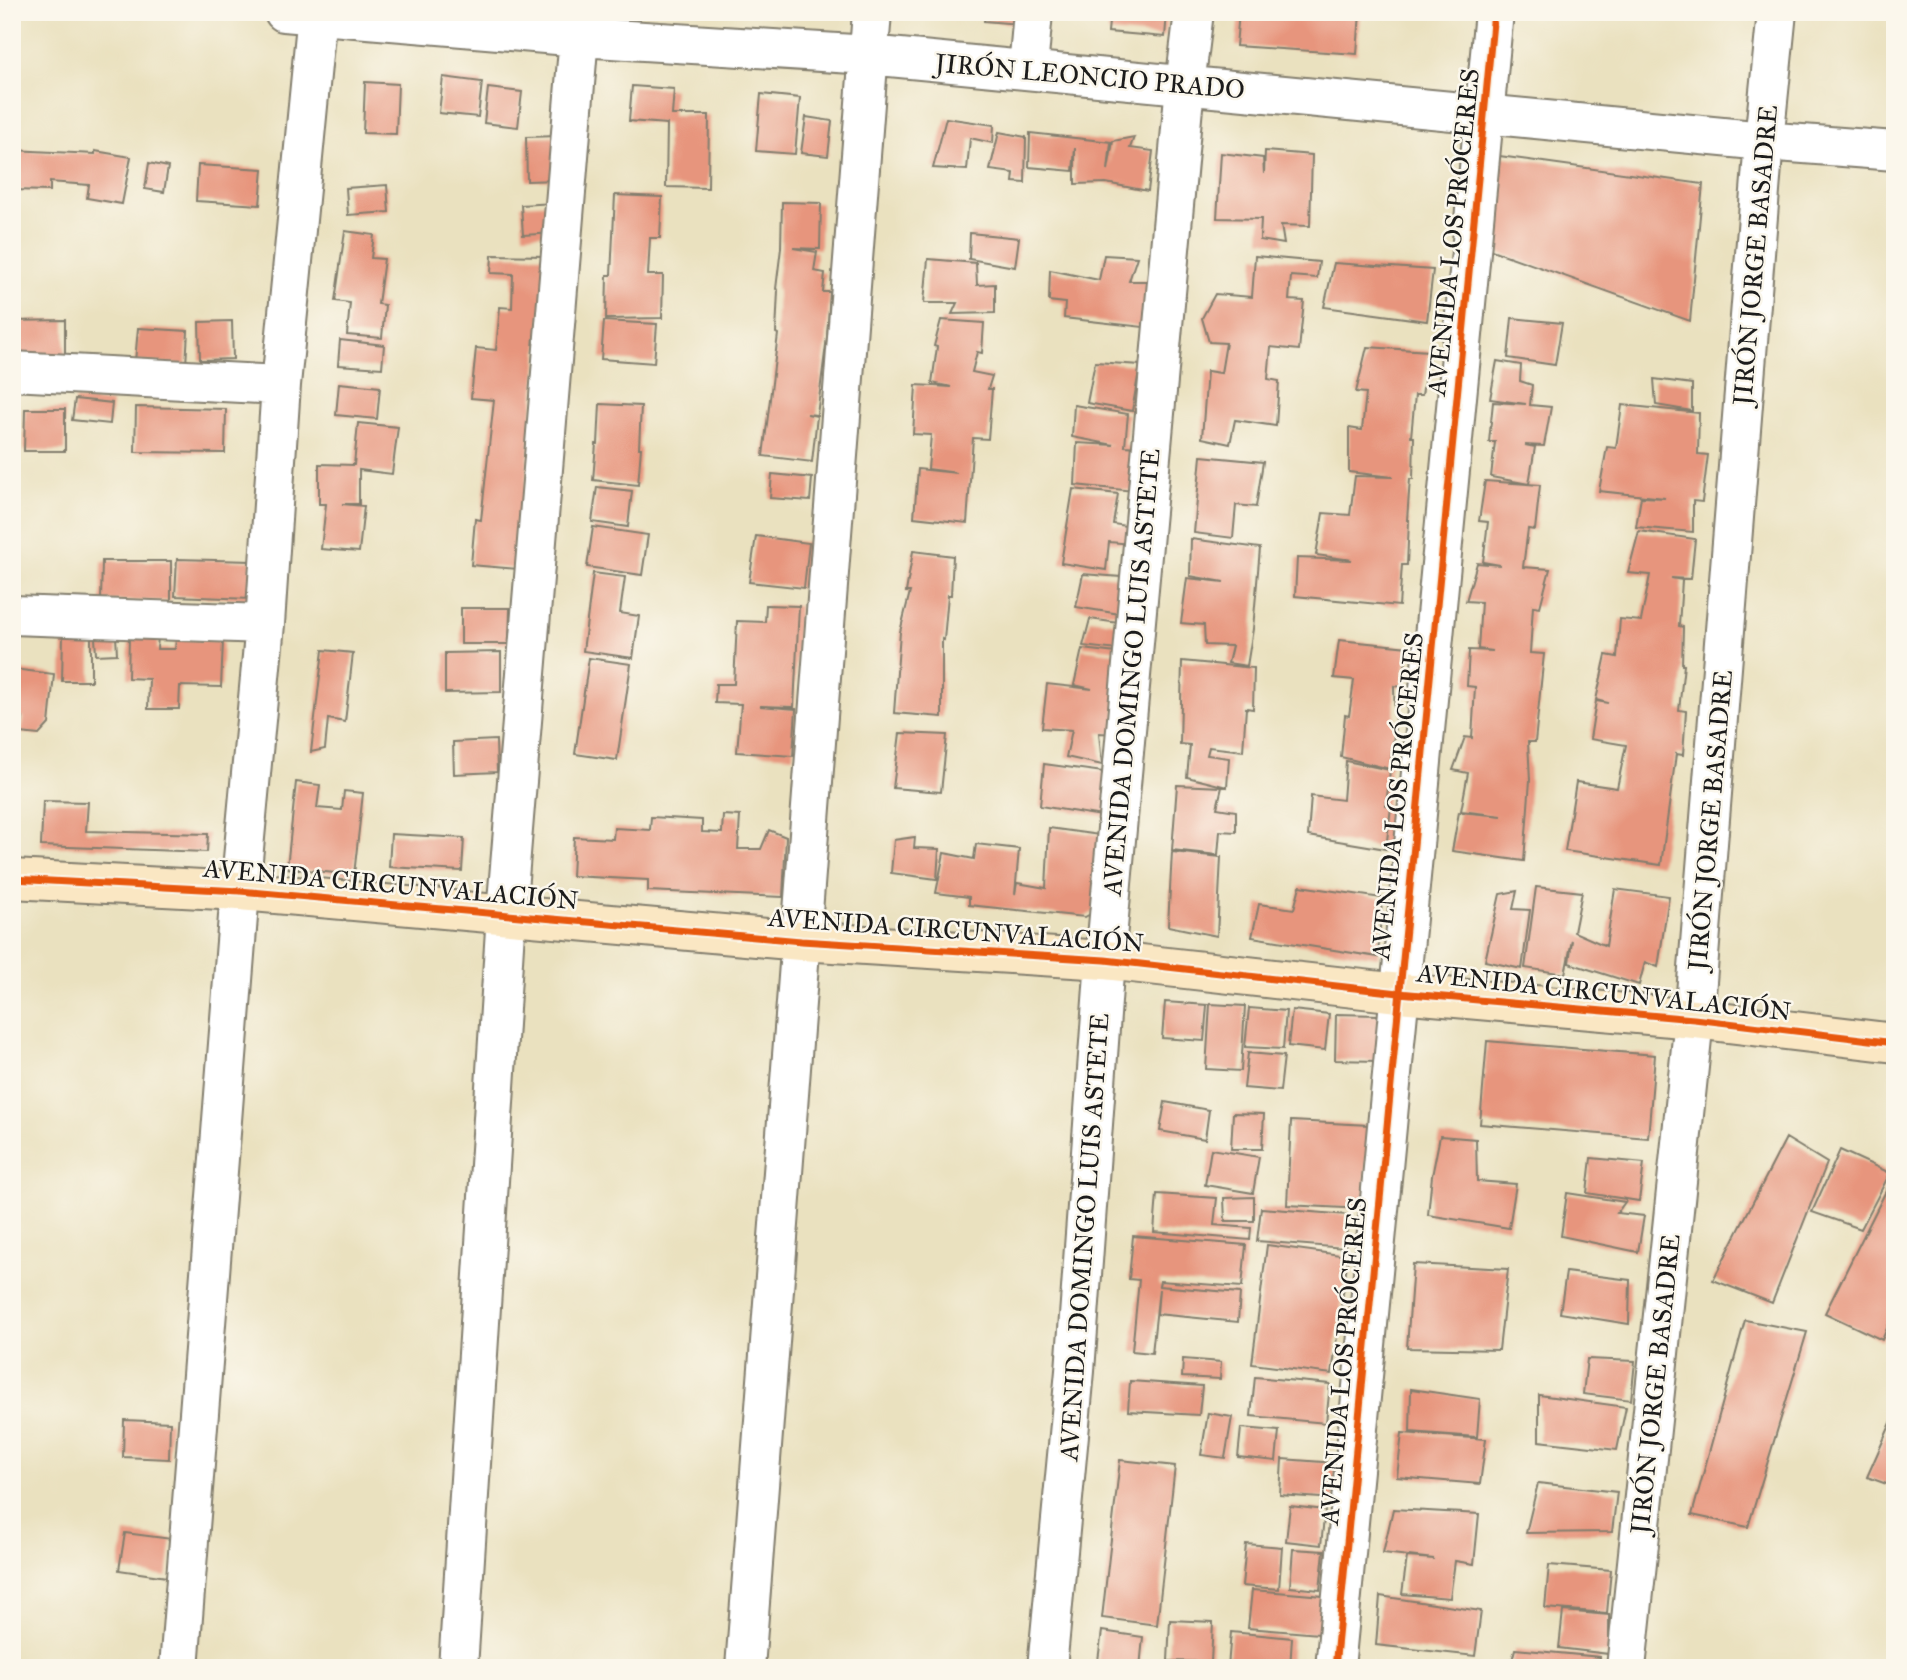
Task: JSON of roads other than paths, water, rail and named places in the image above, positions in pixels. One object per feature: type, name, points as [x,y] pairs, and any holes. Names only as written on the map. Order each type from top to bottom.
[{"type":"street","points":[[745,1668],[872,12]]},
{"type":"street","points":[[1028,69],[1033,12]]},
{"type":"street","name":"AVENIDA DOMINGO LUIS ASTETE","points":[[1047,1668],[1075,1371],[1105,960],[1185,85],[1194,12]]},
{"type":"street","name":"AVENIDA LOS PRÓCERES","points":[[1335,1668],[1494,12]]},
{"type":"street","name":"JIRÓN JORGE BASADRE","points":[[1626,1668],[1694,1019],[1763,141],[1777,12]]},
{"type":"street","points":[[180,1668],[240,891],[265,624],[281,385],[296,13]]},
{"type":"street","name":"JIRÓN LEONCIO PRADO","points":[[296,13],[581,25],[1763,141],[1895,151]]},
{"type":"street","points":[[458,1668],[506,914],[581,25]]},
{"type":"street","points":[[12,371],[281,385]]},
{"type":"street","points":[[12,615],[265,624]]},
{"type":"street","name":"AVENIDA CIRCUNVALACIÓN","points":[[12,879],[240,891],[801,941],[1105,960],[1399,993],[1694,1019],[1895,1043]]}]
